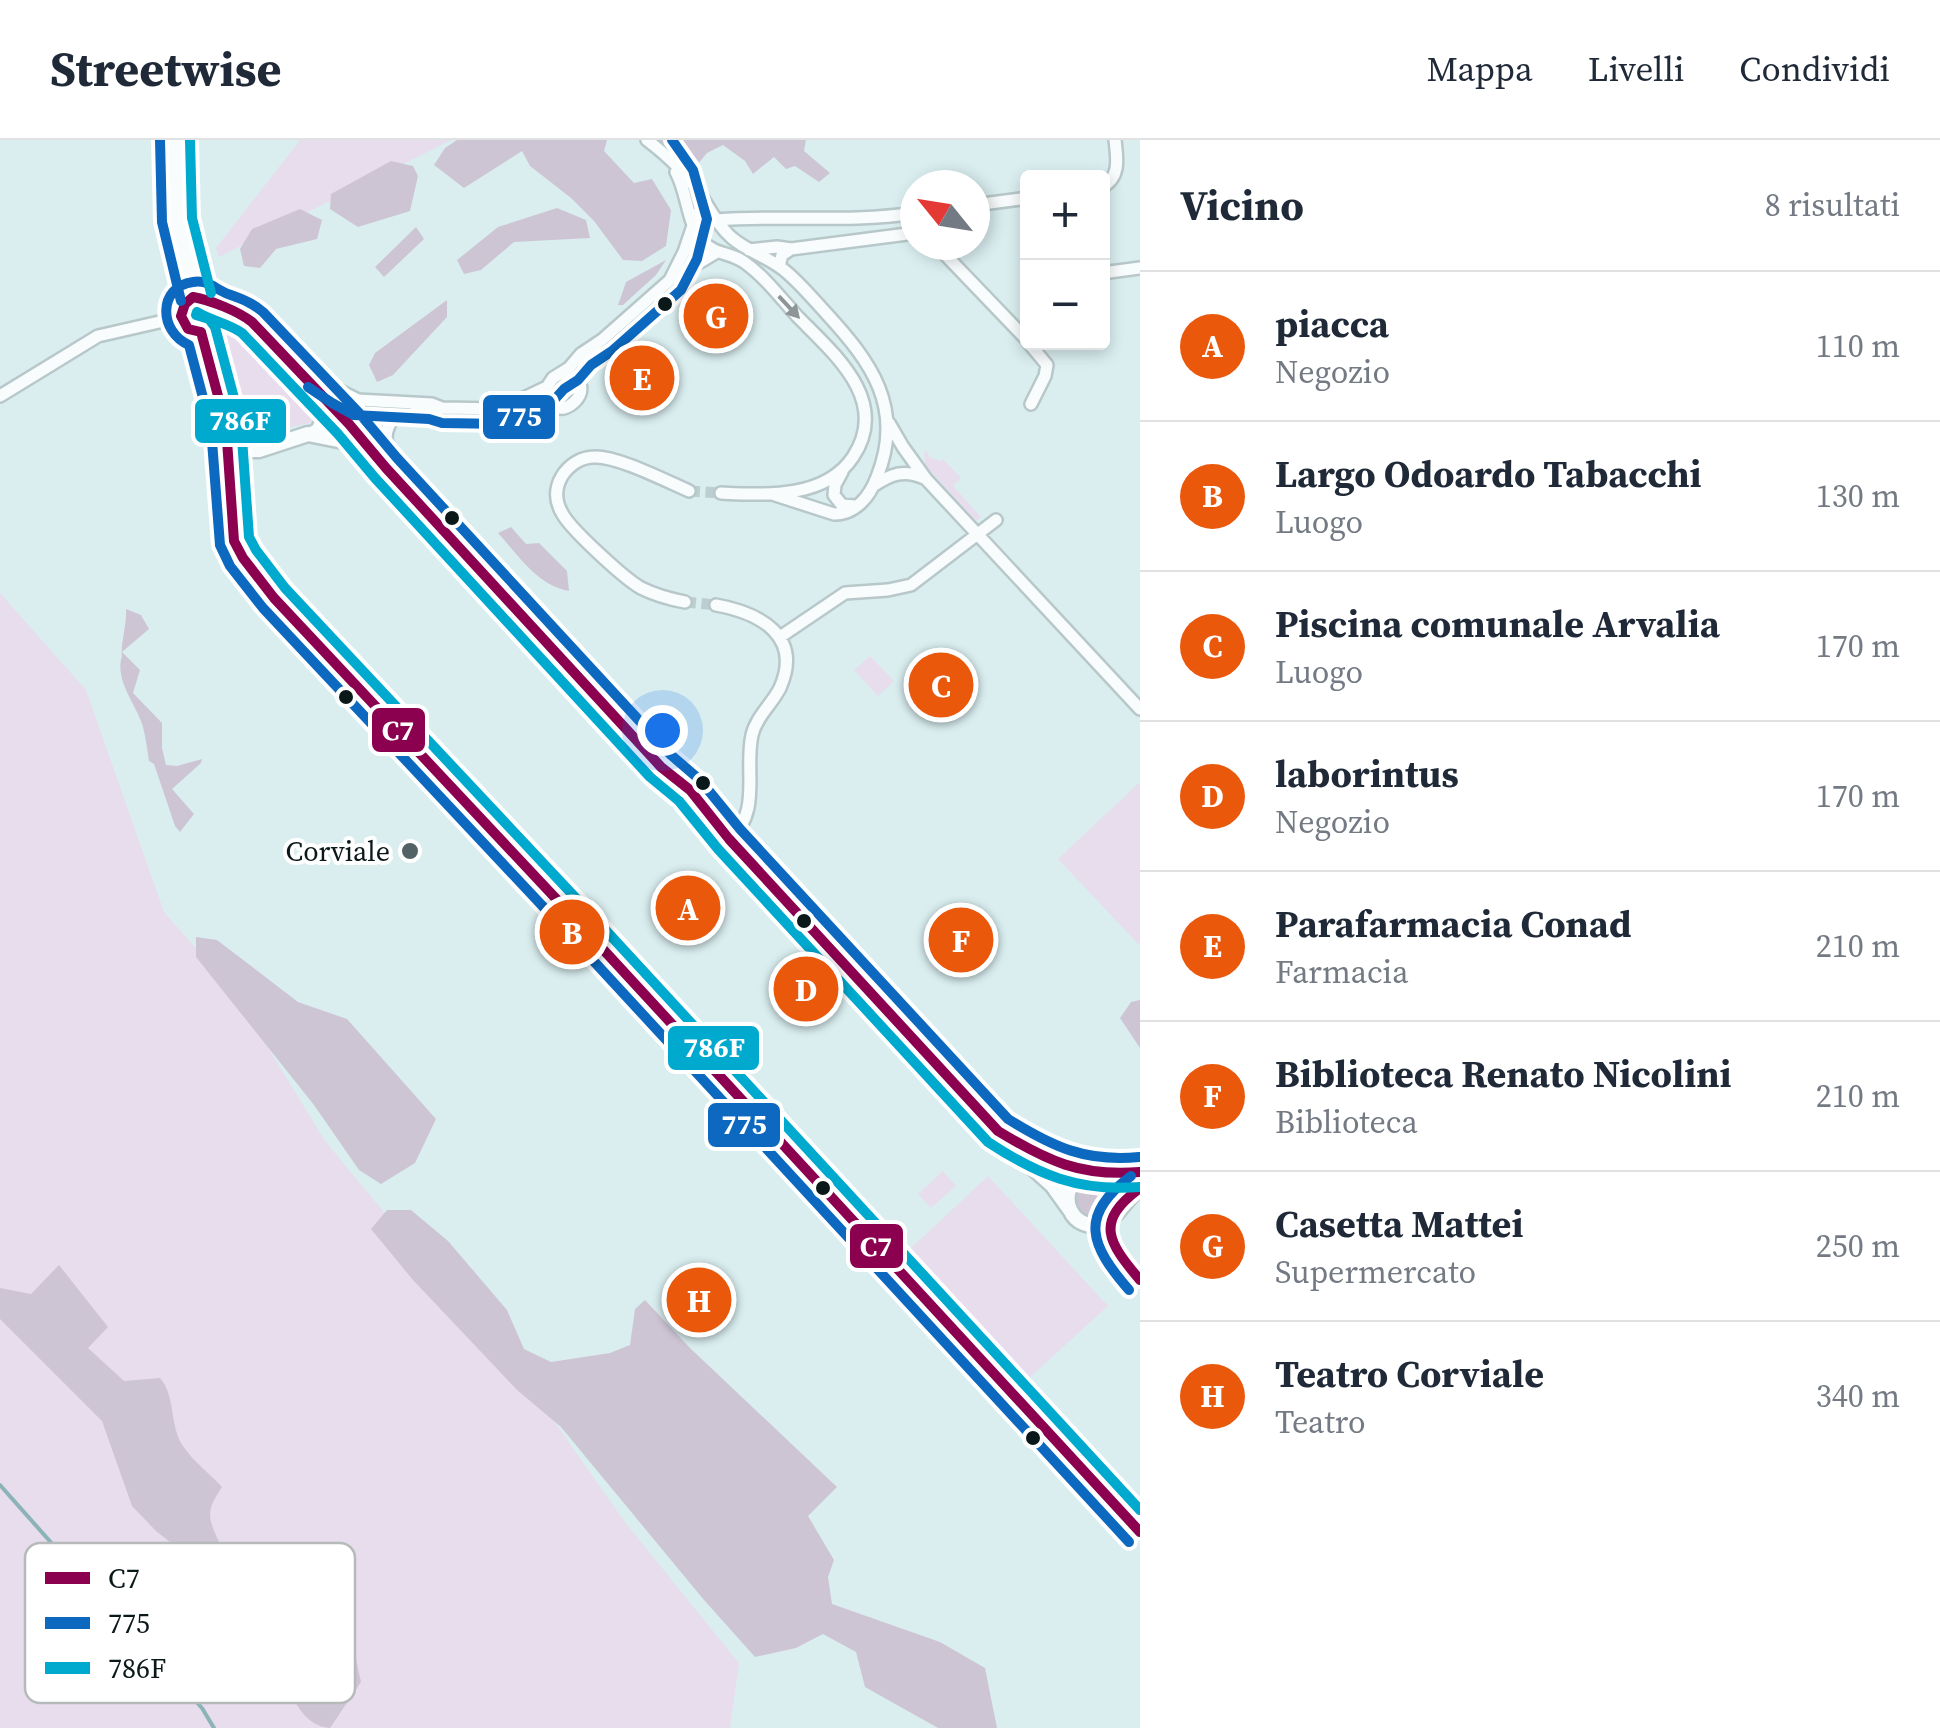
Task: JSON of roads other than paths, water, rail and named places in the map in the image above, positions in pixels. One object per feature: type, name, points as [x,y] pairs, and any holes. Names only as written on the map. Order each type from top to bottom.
[{"type":"street","points":[[175,140],[177,220],[196,296]]},
{"type":"street","points":[[648,140],[676,164],[717,220]]},
{"type":"street","points":[[1110,182],[1116,171],[1115,140]]},
{"type":"street","points":[[663,152],[679,176],[692,222],[702,241],[755,271],[855,380],[864,403],[865,424],[857,450],[835,485],[834,495],[842,505],[858,506]]},
{"type":"street","points":[[990,203],[1020,199]]},
{"type":"street","points":[[670,280],[684,252],[692,222],[703,211],[710,212],[730,236],[779,266],[866,359],[888,420],[926,480],[1140,709]]},
{"type":"street","points":[[717,220],[900,215]]},
{"type":"street","points":[[750,250],[777,246],[791,249],[900,235]]},
{"type":"street","points":[[779,266],[782,255],[791,249]]},
{"type":"street","points":[[226,426],[252,450],[314,431],[442,408],[501,409],[547,387],[670,280],[717,252]]},
{"type":"street","points":[[950,260],[1020,334]]},
{"type":"street","points":[[1110,271],[1140,268]]},
{"type":"street","points":[[180,317],[184,304],[196,296],[208,299],[214,306],[241,312],[313,388],[326,413],[314,431]]},
{"type":"street","points":[[180,317],[188,329],[201,332],[214,322],[214,306]]},
{"type":"street","points":[[0,396],[98,336],[180,317]]},
{"type":"street","points":[[201,332],[226,426],[233,536],[239,553],[274,598],[1140,1532]]},
{"type":"street","points":[[501,409],[529,413],[556,406],[565,408],[576,402],[585,364],[602,340]]},
{"type":"street","points":[[1031,404],[1048,365],[1035,350]]},
{"type":"street","points":[[294,368],[312,373],[358,400],[432,404],[442,408]]},
{"type":"street","points":[[562,374],[578,382]]},
{"type":"street","points":[[547,387],[548,398],[556,406]]},
{"type":"street","points":[[394,417],[386,440],[407,477],[410,494]]},
{"type":"street","points":[[772,494],[834,514],[858,506],[873,486],[884,457],[888,420]]},
{"type":"street","points":[[348,424],[678,784]]},
{"type":"street","points":[[314,431],[348,442],[386,468]]},
{"type":"street","points":[[684,602],[654,595],[620,573],[566,520],[557,490],[573,464],[598,457],[689,491]]},
{"type":"street","points":[[720,492],[772,494],[812,488],[844,468]]},
{"type":"street","points":[[873,486],[901,472],[926,480]]},
{"type":"street","points":[[780,638],[845,593],[899,589],[912,584],[996,520]]},
{"type":"street","points":[[716,605],[739,609],[769,625],[780,638],[786,662],[780,688],[752,736],[750,801],[743,823],[737,832],[726,835]]},
{"type":"street","points":[[708,818],[1014,1152],[1052,1185],[1077,1219],[1098,1224],[1140,1188]]},
{"type":"street","points":[[998,1131],[1062,1166],[1106,1174],[1140,1172]]},
{"type":"street","points":[[1070,1210],[1068,1190],[1075,1178],[1087,1172]]},
{"type":"street","points":[[1106,1174],[1117,1184],[1120,1200],[1110,1234],[1114,1246],[1140,1280]]},
{"type":"waterway","points":[[0,1485],[51,1543]]},
{"type":"waterway","points":[[197,1703],[214,1728]]},
{"type":"tunnel","points":[[317,392],[349,424]]},
{"type":"tunnel","points":[[689,491],[721,493]]},
{"type":"tunnel","points":[[685,602],[716,605]]},
{"type":"tunnel","points":[[678,777],[708,811]]},
{"type":"tunnel","points":[[677,790],[708,825]]},
{"type":"place","name":"Casetta Mattei","points":[[716,316]]},
{"type":"place","name":"Parafarmacia Conad","points":[[642,378]]},
{"type":"place","name":"Piscina comunale Arvalia","points":[[941,685]]},
{"type":"place","name":"Corviale","points":[[410,851]]},
{"type":"place","name":"piacca","points":[[688,908]]},
{"type":"place","name":"Largo Odoardo Tabacchi","points":[[572,932]]},
{"type":"place","name":"Biblioteca Renato Nicolini","points":[[961,940]]},
{"type":"place","name":"laborintus","points":[[806,989]]},
{"type":"place","name":"Teatro Corviale","points":[[699,1300]]}]
